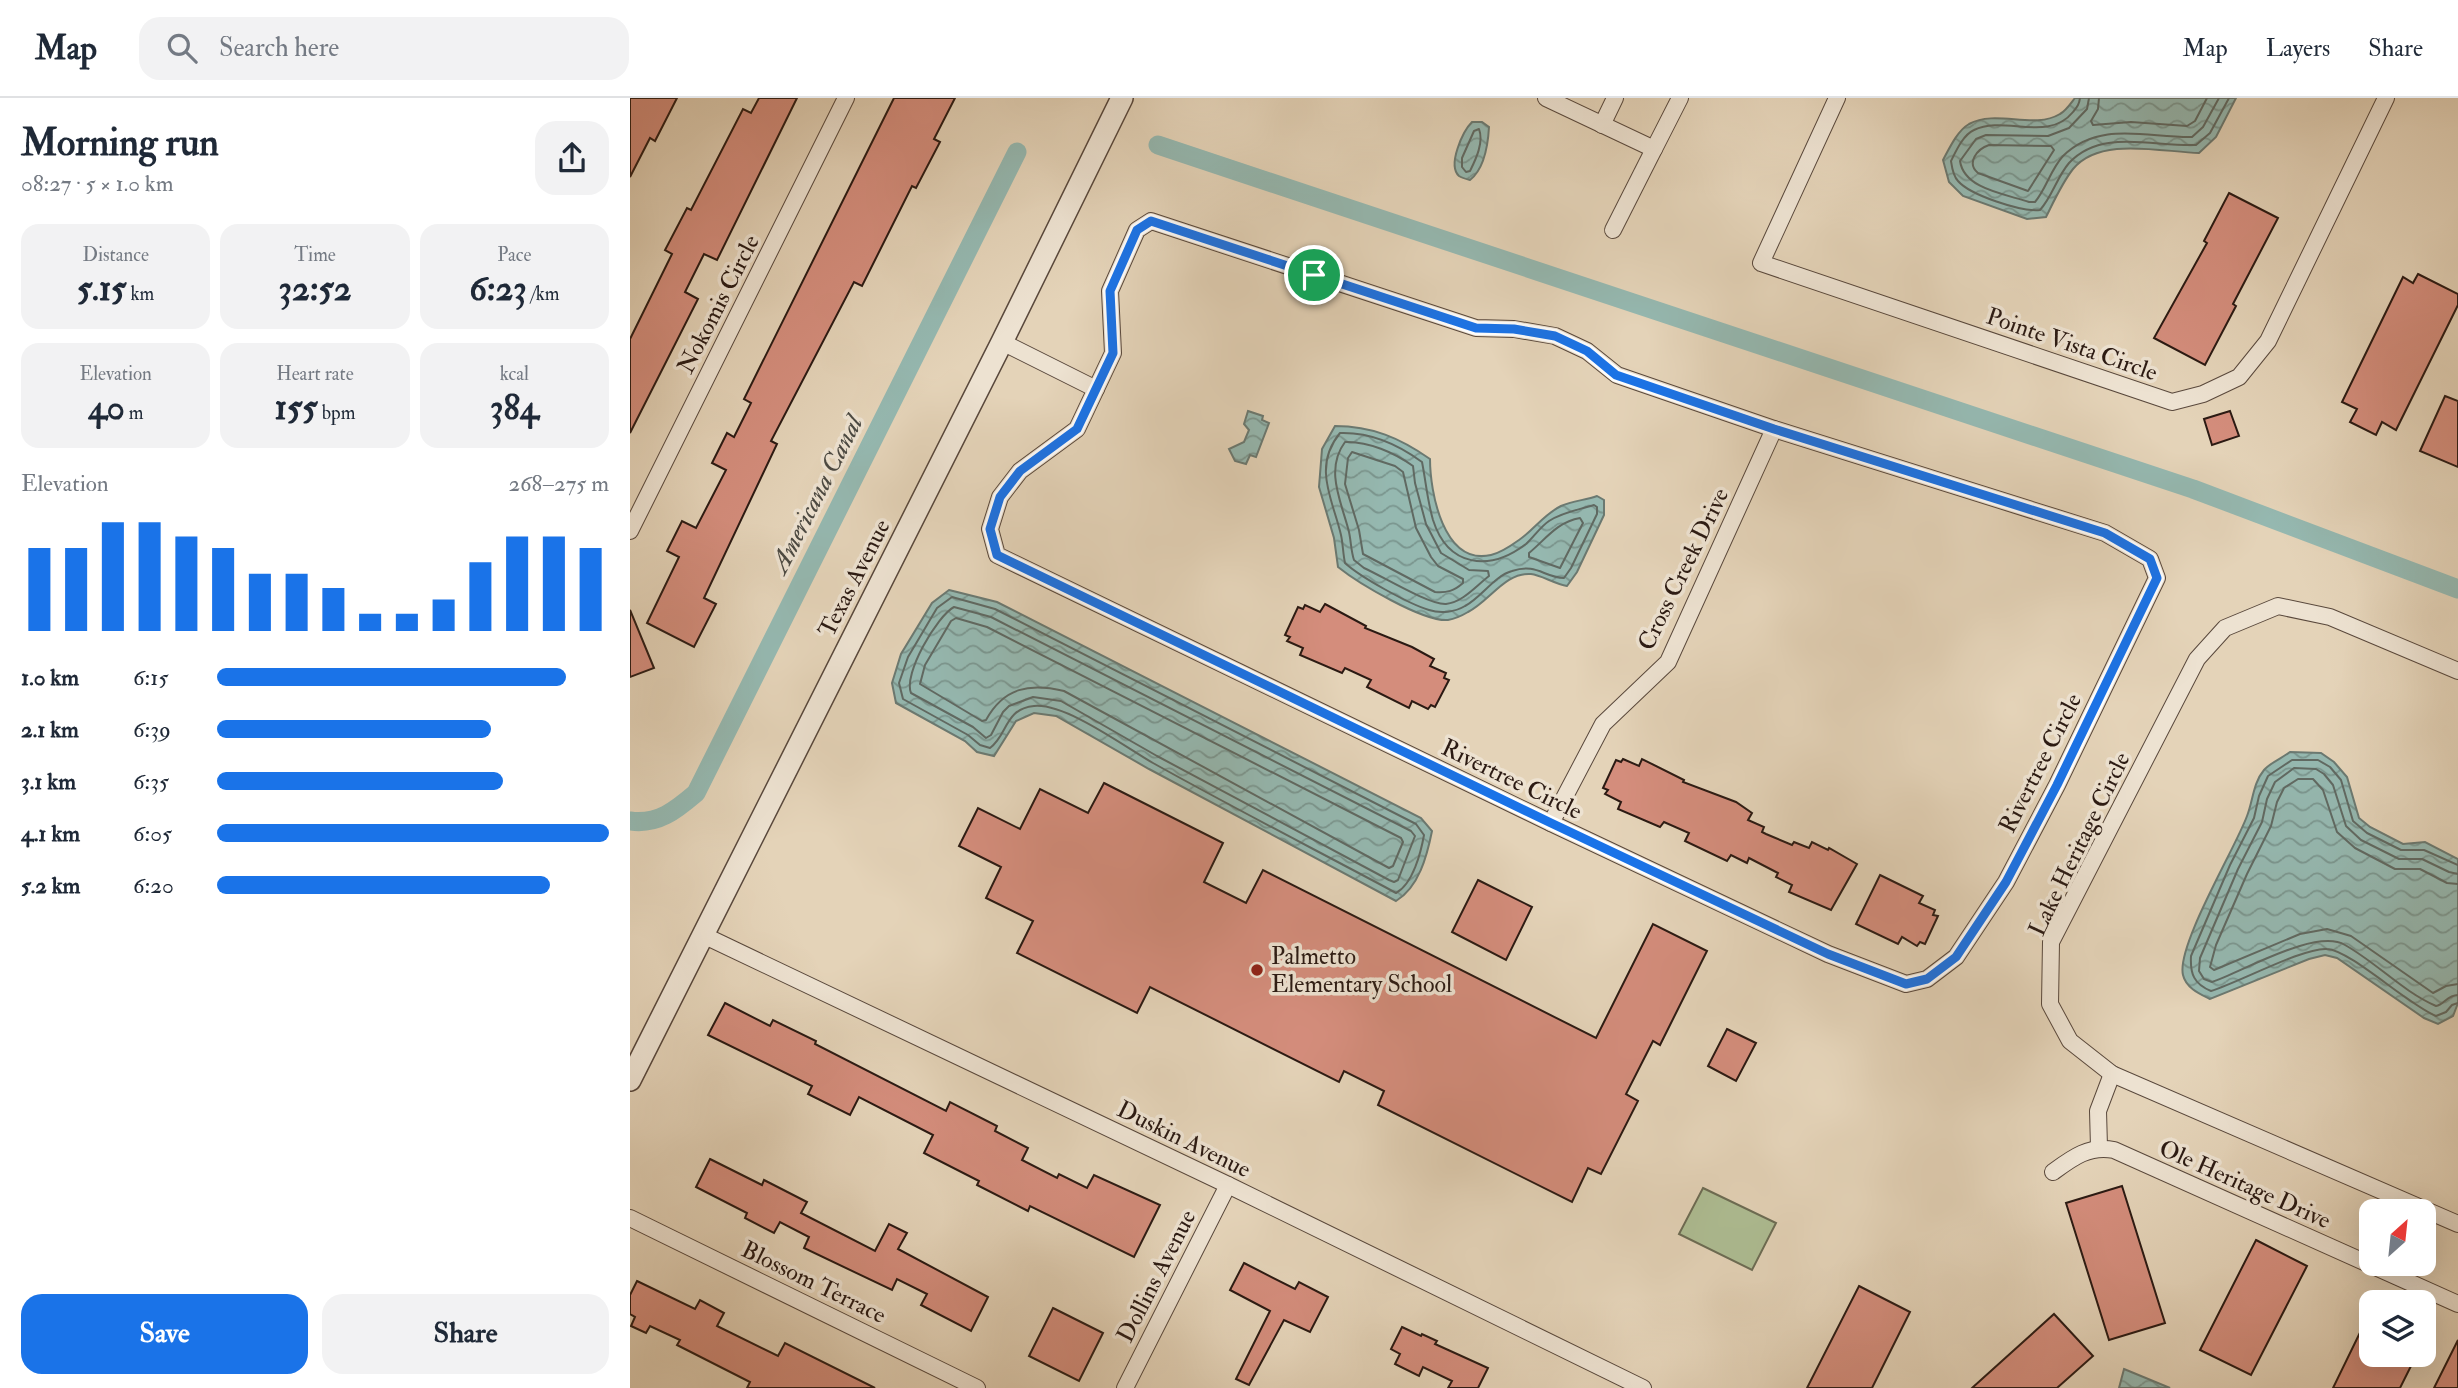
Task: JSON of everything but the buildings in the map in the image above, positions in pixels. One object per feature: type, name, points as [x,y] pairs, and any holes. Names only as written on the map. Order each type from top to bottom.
[{"type":"street","name":"Nokomis Circle","points":[[630,531],[846,98]]},
{"type":"street","name":"Texas Avenue","points":[[630,1080],[1122,98]]},
{"type":"street","points":[[1546,98],[1654,149]]},
{"type":"street","points":[[1602,125],[1615,98]]},
{"type":"street","points":[[1613,230],[1680,98]]},
{"type":"street","name":"Pointe Vista Circle","points":[[1837,98],[1761,263],[2172,402],[2203,394],[2239,377],[2268,341],[2386,98]]},
{"type":"street","name":"Rivertree Circle","points":[[1151,221],[1476,328],[1514,329],[1555,336],[1587,351],[1616,375],[1774,429],[2105,533],[2150,559],[2157,578],[2057,785],[2006,882],[1956,957],[1927,979],[1906,984],[1828,954],[997,555],[990,529],[1000,497],[1020,471],[1077,429],[1096,388],[1113,353],[1110,291],[1137,230],[1151,221]]},
{"type":"street","points":[[1002,342],[1096,388]]},
{"type":"street","name":"Cross Creek Drive","points":[[1551,823],[1603,724],[1668,662],[1774,429]]},
{"type":"street","name":"Lake Heritage Circle","points":[[2458,671],[2330,617],[2278,606],[2225,628],[2197,659],[2051,942],[2050,1004],[2070,1041],[2112,1074],[2458,1224]]},
{"type":"street","name":"Duskin Avenue","points":[[703,935],[1228,1185],[1643,1388]]},
{"type":"street","points":[[2053,1172],[2080,1154],[2099,1147],[2098,1111],[2112,1074]]},
{"type":"street","name":"Ole Heritage Drive","points":[[2099,1147],[2114,1150],[2458,1304]]},
{"type":"street","name":"Dollins Avenue","points":[[1125,1388],[1228,1185]]},
{"type":"street","name":"Blossom Terrace","points":[[630,1218],[977,1388]]},
{"type":"green space","points":[[1703,1188],[1776,1223],[1752,1270],[1679,1234]]},
{"type":"water","points":[[2075,98],[2236,98],[2216,137],[2199,153],[2132,148],[2099,152],[2085,159],[2069,174],[2046,217],[2027,219],[1963,196],[1949,182],[1943,160],[1957,136],[1969,124],[1991,118],[2049,118],[2062,113]]},
{"type":"water","points":[[1472,122],[1482,122],[1489,127],[1482,163],[1470,180],[1459,176],[1455,156],[1464,133]]},
{"type":"water","points":[[1248,411],[1263,416],[1262,420],[1269,423],[1256,457],[1250,455],[1246,464],[1235,461],[1229,449],[1244,442],[1249,430],[1244,424]]},
{"type":"water","points":[[1335,426],[1361,428],[1385,435],[1430,459],[1433,489],[1443,523],[1461,549],[1475,555],[1491,555],[1506,549],[1549,514],[1570,503],[1597,496],[1604,500],[1604,515],[1577,572],[1567,586],[1531,574],[1522,575],[1505,583],[1476,607],[1458,617],[1448,620],[1423,615],[1375,591],[1338,567],[1334,538],[1319,487],[1322,449]]},
{"type":"water","points":[[949,590],[997,602],[1421,818],[1432,831],[1424,860],[1411,888],[1396,901],[1149,769],[1056,716],[1034,713],[1016,721],[994,756],[977,752],[965,741],[896,703],[892,683],[901,654],[932,603]]},
{"type":"water","points":[[2290,752],[2321,753],[2334,762],[2347,777],[2359,818],[2370,827],[2403,844],[2425,842],[2458,859],[2458,1003],[2453,1016],[2438,1024],[2424,1018],[2337,958],[2325,955],[2210,999],[2187,984],[2183,975],[2183,961],[2188,942],[2241,831],[2260,775]]},
{"type":"water","points":[[2124,1369],[2170,1388],[2119,1388]]},
{"type":"waterway","points":[[1158,145],[2193,489],[2458,589]]},
{"type":"waterway","name":"Americana Canal","points":[[630,821],[658,818],[674,810],[696,793],[1017,152]]},
{"type":"place","name":"Palmetto Elementary School","points":[[1257,970]]},
{"type":"route","points":[[1151,221],[1314,275],[1476,328],[1514,329],[1555,336],[1587,351],[1616,375],[1774,429],[2105,533],[2150,559],[2157,578],[2057,785],[2006,882],[1956,957],[1927,979],[1906,984],[1828,954],[997,555],[990,529],[1000,497],[1020,471],[1077,429],[1113,353],[1110,291],[1137,230],[1151,221]]}]
